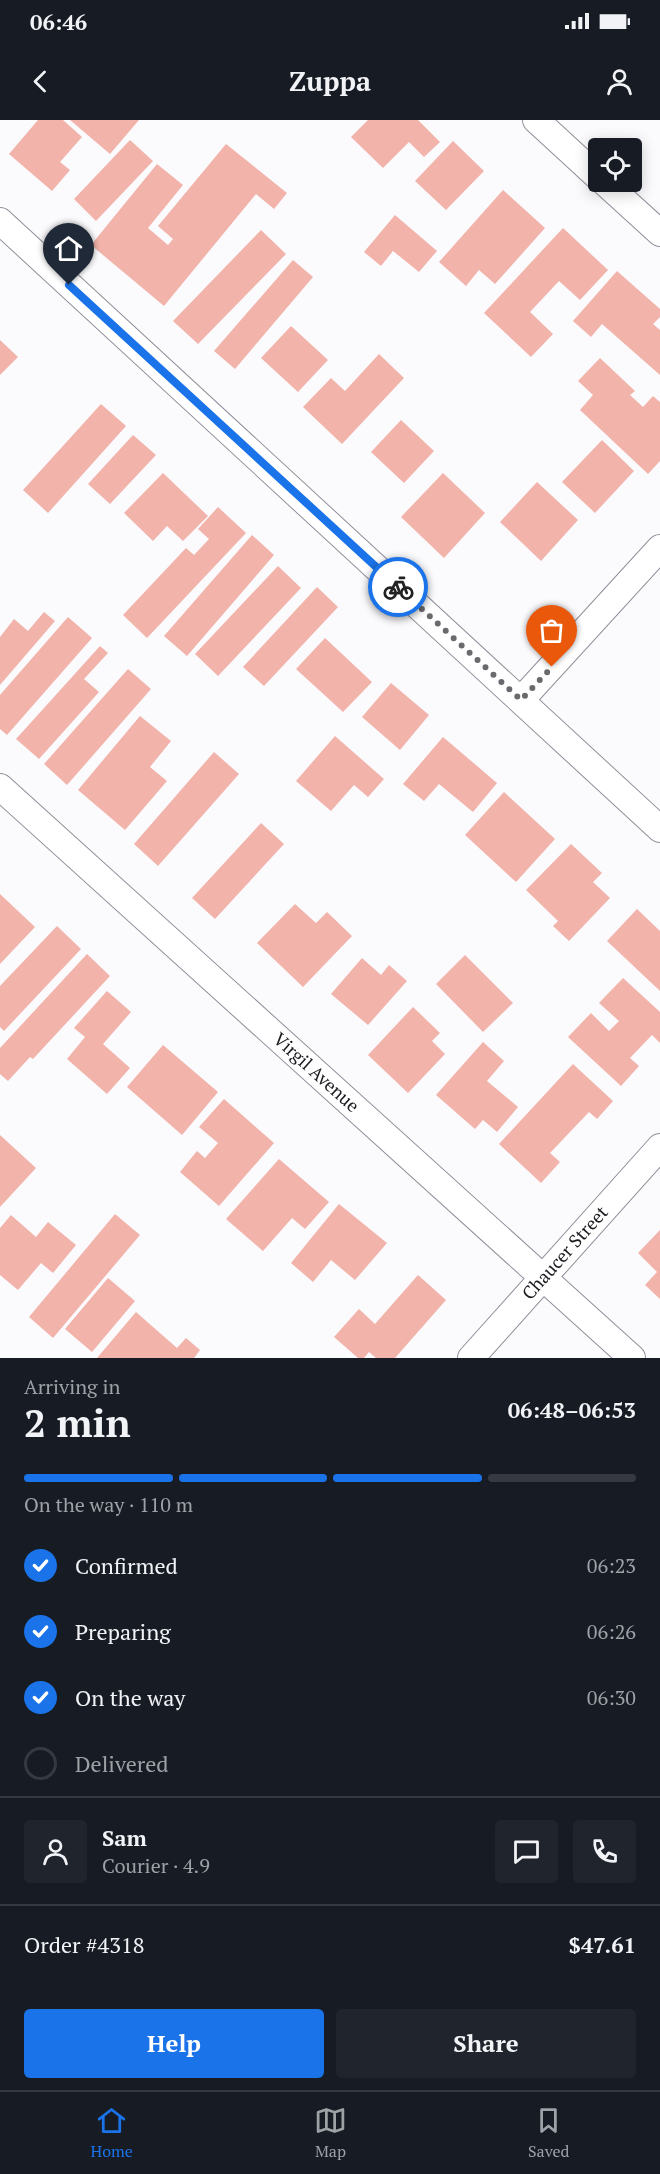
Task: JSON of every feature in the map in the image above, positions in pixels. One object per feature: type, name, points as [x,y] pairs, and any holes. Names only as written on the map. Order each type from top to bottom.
[{"type":"street","points":[[536,120],[588,168]]},
{"type":"street","points":[[615,192],[660,233]]},
{"type":"street","points":[[0,221],[660,829]]},
{"type":"street","points":[[521,700],[660,548]]},
{"type":"street","name":"Virgil Avenue","points":[[0,787],[632,1358]]},
{"type":"street","name":"Chaucer Street","points":[[471,1358],[660,1148]]},
{"type":"building","points":[[38,120],[63,120],[82,137],[60,162],[70,170],[52,191],[9,154]]},
{"type":"building","points":[[70,120],[139,120],[110,154]]},
{"type":"building","points":[[368,120],[418,120],[440,142],[424,157],[409,142],[383,168],[351,137]]},
{"type":"building","points":[[130,140],[153,161],[96,221],[74,199]]},
{"type":"building","points":[[453,141],[484,171],[446,210],[415,181]]},
{"type":"building","points":[[226,144],[287,193],[274,209],[256,194],[164,306],[91,245],[157,164],[183,185],[148,228],[168,245],[173,239],[158,226]]},
{"type":"building","points":[[503,190],[545,228],[495,284],[479,270],[466,286],[439,262]]},
{"type":"building","points":[[395,215],[437,251],[419,272],[393,251],[381,266],[364,252]]},
{"type":"building","points":[[563,228],[608,270],[580,300],[559,281],[530,312],[553,334],[531,357],[484,313]]},
{"type":"building","points":[[261,230],[286,254],[198,344],[173,321]]},
{"type":"building","points":[[293,260],[313,277],[235,369],[214,351]]},
{"type":"building","points":[[617,271],[660,309],[660,317],[653,324],[660,330],[660,375],[602,324],[591,337],[573,321]]},
{"type":"building","points":[[291,326],[328,360],[298,392],[261,358]]},
{"type":"building","points":[[0,340],[18,357],[0,375]]},
{"type":"building","points":[[379,354],[404,378],[342,444],[303,407],[331,378],[345,391]]},
{"type":"building","points":[[600,358],[635,391],[630,395],[643,407],[653,396],[660,402],[660,461],[648,474],[580,410],[593,395],[578,381]]},
{"type":"building","points":[[101,404],[126,426],[48,513],[23,490]]},
{"type":"building","points":[[401,420],[434,451],[404,483],[371,452]]},
{"type":"building","points":[[133,435],[156,455],[110,504],[88,484]]},
{"type":"building","points":[[602,440],[634,471],[595,513],[562,482]]},
{"type":"building","points":[[163,473],[208,516],[183,541],[167,526],[153,541],[124,513]]},
{"type":"building","points":[[443,473],[485,513],[444,558],[401,517]]},
{"type":"building","points":[[537,482],[578,520],[541,561],[500,522]]},
{"type":"building","points":[[218,507],[246,533],[147,638],[123,615],[186,548],[194,555],[209,539],[198,529]]},
{"type":"building","points":[[252,535],[274,555],[187,656],[164,636]]},
{"type":"building","points":[[278,566],[301,588],[218,676],[195,654]]},
{"type":"building","points":[[317,587],[338,607],[264,686],[243,667]]},
{"type":"building","points":[[44,612],[55,621],[0,685],[0,637],[14,619],[28,631]]},
{"type":"building","points":[[68,617],[92,638],[7,735],[0,729],[0,695]]},
{"type":"building","points":[[325,638],[372,682],[343,712],[296,669]]},
{"type":"building","points":[[100,646],[108,653],[84,679],[99,692],[39,759],[16,739]]},
{"type":"building","points":[[128,669],[151,689],[67,785],[44,764]]},
{"type":"building","points":[[391,683],[429,715],[400,750],[362,717]]},
{"type":"building","points":[[140,716],[171,741],[150,767],[167,781],[125,830],[78,790]]},
{"type":"building","points":[[335,736],[384,779],[368,797],[354,785],[331,811],[296,781]]},
{"type":"building","points":[[443,737],[497,783],[473,812],[439,784],[424,801],[403,784]]},
{"type":"building","points":[[214,752],[239,774],[158,866],[134,844]]},
{"type":"building","points":[[504,792],[555,839],[516,882],[465,835]]},
{"type":"building","points":[[261,823],[284,844],[215,919],[192,898]]},
{"type":"building","points":[[571,844],[602,873],[593,882],[610,898],[569,941],[553,926],[558,921],[526,890]]},
{"type":"building","points":[[0,894],[35,927],[0,964]]},
{"type":"building","points":[[295,904],[316,923],[327,912],[352,936],[303,987],[257,943]]},
{"type":"building","points":[[637,909],[660,931],[660,991],[607,941]]},
{"type":"building","points":[[57,926],[81,949],[4,1031],[0,1027],[0,986]]},
{"type":"building","points":[[87,954],[110,976],[33,1059],[30,1057],[8,1081],[0,1074],[0,1048]]},
{"type":"building","points":[[465,955],[513,1003],[483,1032],[436,984]]},
{"type":"building","points":[[362,958],[381,975],[389,965],[407,981],[368,1025],[331,994]]},
{"type":"building","points":[[623,978],[660,1012],[660,1043],[652,1035],[630,1058],[639,1066],[621,1086],[568,1037],[591,1013],[609,1031],[619,1021],[599,1003]]},
{"type":"building","points":[[107,991],[131,1012],[103,1044],[130,1068],[107,1094],[67,1059],[85,1037],[74,1028]]},
{"type":"building","points":[[413,1007],[440,1033],[432,1041],[445,1054],[408,1093],[368,1055]]},
{"type":"building","points":[[483,1042],[504,1061],[487,1081],[518,1107],[497,1132],[483,1120],[475,1129],[436,1095]]},
{"type":"building","points":[[163,1045],[218,1092],[182,1135],[127,1087]]},
{"type":"building","points":[[573,1064],[613,1101],[597,1119],[589,1112],[550,1153],[560,1162],[541,1183],[499,1144]]},
{"type":"building","points":[[224,1099],[274,1143],[219,1206],[180,1172],[197,1151],[205,1158],[218,1143],[199,1127]]},
{"type":"building","points":[[0,1135],[36,1168],[0,1207]]},
{"type":"building","points":[[279,1159],[329,1202],[305,1229],[292,1218],[263,1251],[226,1219]]},
{"type":"building","points":[[339,1204],[387,1243],[355,1280],[331,1260],[313,1282],[291,1263]]},
{"type":"building","points":[[115,1214],[140,1235],[53,1338],[29,1317]]},
{"type":"building","points":[[11,1215],[36,1237],[48,1222],[76,1245],[53,1273],[41,1263],[18,1290],[0,1275],[0,1228]]},
{"type":"building","points":[[660,1230],[660,1299],[645,1285],[657,1272],[638,1253]]},
{"type":"building","points":[[418,1275],[446,1300],[395,1358],[376,1358],[369,1352],[364,1358],[358,1358],[334,1337],[359,1309],[375,1324]]},
{"type":"building","points":[[108,1278],[135,1301],[92,1352],[65,1329]]},
{"type":"building","points":[[136,1312],[177,1348],[186,1338],[200,1350],[194,1358],[97,1358]]},
{"type":"way so far","points":[[398,587],[521,700],[552,667]]},
{"type":"route","points":[[69,285],[398,587]]}]
